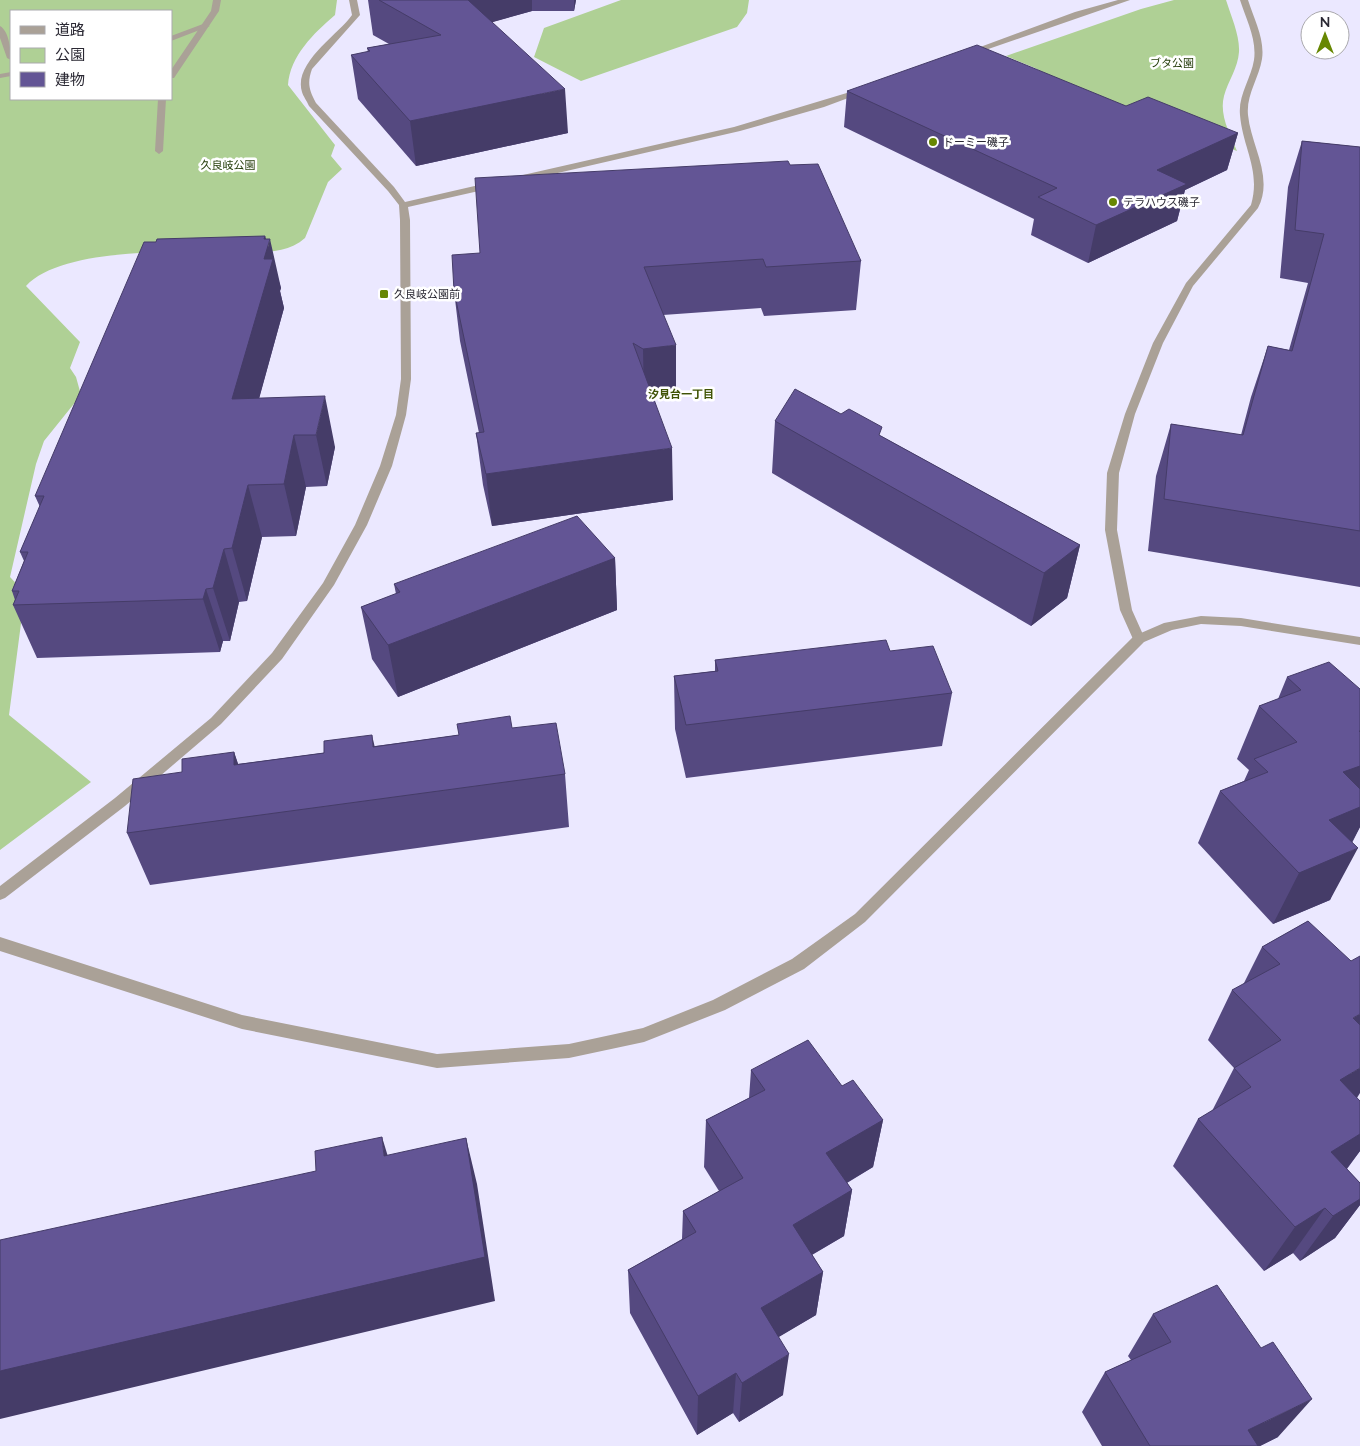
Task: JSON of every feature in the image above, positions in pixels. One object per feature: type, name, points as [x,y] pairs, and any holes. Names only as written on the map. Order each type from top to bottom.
[{"type":"street","points":[[172,75],[216,11],[217,0]]},
{"type":"street","points":[[0,894],[120,802],[216,720],[277,656],[328,585],[361,525],[386,466],[401,415],[406,379],[405,220],[403,205],[384,181],[312,104],[305,90],[308,66],[350,25],[356,15],[353,0]]},
{"type":"street","points":[[958,57],[1078,14],[1126,0]]},
{"type":"street","points":[[1139,639],[1124,602],[1111,530],[1113,473],[1130,414],[1158,343],[1189,286],[1255,206],[1260,193],[1261,180],[1244,117],[1244,100],[1258,60],[1259,49],[1244,0]]},
{"type":"street","points":[[172,39],[206,26]]},
{"type":"street","points":[[0,28],[10,55]]},
{"type":"street","points":[[519,179],[733,131],[787,116],[870,88]]},
{"type":"street","points":[[159,150],[162,100]]},
{"type":"street","points":[[403,205],[500,184]]},
{"type":"street","points":[[0,944],[242,1022],[437,1061],[569,1051],[644,1035],[719,1005],[798,964],[860,918],[1139,639],[1169,626],[1202,620],[1241,622],[1360,641]]},
{"type":"green space","name":"久良岐公園","points":[[0,0],[337,0],[335,15],[311,37],[298,55],[293,64],[288,85],[335,145],[331,156],[342,169],[328,182],[305,238],[288,248],[269,252],[152,252],[93,258],[66,264],[43,273],[26,286],[80,342],[70,368],[76,377],[81,395],[44,441],[36,464],[10,577],[25,593],[9,715],[91,782],[0,850]]},
{"type":"green space","points":[[621,0],[749,0],[747,13],[737,27],[581,81],[534,57],[544,28]]},
{"type":"green space","name":"ブタ公園","points":[[1174,0],[1226,0],[1237,33],[1239,52],[1237,64],[1224,96],[1223,110],[1226,124],[1237,151],[1136,114],[1006,56],[1141,9]]},
{"type":"building","points":[[379,0],[468,0],[565,89],[410,121],[351,55],[370,51],[367,48],[441,35]]},
{"type":"building","points":[[977,45],[1126,106],[1148,97],[1238,133],[1157,170],[1187,184],[1096,225],[1038,197],[1057,188],[847,91]]},
{"type":"building","points":[[1302,141],[1360,147],[1360,531],[1164,499],[1171,424],[1243,435],[1268,346],[1292,351],[1324,234],[1295,230]]},
{"type":"building","points":[[788,161],[790,165],[818,164],[861,261],[766,267],[763,259],[644,267],[676,345],[643,349],[633,343],[672,448],[486,474],[476,433],[484,432],[454,291],[452,255],[480,253],[475,178]]},
{"type":"building","points":[[265,236],[264,239],[270,239],[264,259],[273,259],[232,399],[325,396],[316,435],[294,435],[284,484],[248,485],[232,548],[224,549],[213,588],[206,589],[203,599],[13,605],[19,591],[12,591],[28,552],[20,552],[44,496],[35,496],[144,242],[156,242],[157,239]]},
{"type":"building","points":[[795,389],[841,414],[849,409],[882,427],[879,435],[1080,545],[1044,573],[775,421]]},
{"type":"building","points":[[577,516],[615,558],[388,645],[361,607],[400,592],[394,584]]},
{"type":"building","points":[[886,640],[890,651],[933,646],[952,693],[686,725],[674,676],[718,671],[715,660]]},
{"type":"building","points":[[1329,662],[1360,689],[1360,766],[1343,772],[1360,789],[1360,807],[1329,820],[1358,848],[1299,873],[1220,791],[1268,772],[1254,759],[1297,742],[1259,706],[1301,690],[1287,677]]},
{"type":"building","points":[[510,716],[512,728],[556,723],[565,774],[127,833],[133,779],[182,772],[182,759],[234,752],[234,765],[324,753],[324,741],[372,735],[373,747],[459,735],[457,724]]},
{"type":"building","points":[[1308,921],[1351,961],[1360,956],[1360,1014],[1353,1018],[1360,1025],[1360,1068],[1340,1080],[1360,1101],[1360,1134],[1331,1152],[1360,1183],[1360,1199],[1333,1216],[1325,1208],[1295,1227],[1198,1119],[1251,1087],[1234,1068],[1281,1040],[1232,990],[1280,964],[1262,947]]},
{"type":"building","points":[[808,1040],[842,1086],[853,1080],[883,1120],[826,1153],[852,1190],[793,1225],[823,1272],[761,1308],[789,1354],[742,1383],[736,1373],[698,1396],[628,1270],[696,1232],[683,1211],[743,1178],[706,1120],[765,1090],[751,1070]]},
{"type":"building","points":[[382,1137],[384,1156],[466,1138],[485,1257],[0,1371],[0,1240],[316,1171],[315,1151]]},
{"type":"building","points":[[1217,1285],[1261,1348],[1273,1342],[1312,1399],[1248,1430],[1258,1446],[1150,1446],[1105,1372],[1171,1342],[1153,1314]]},
{"type":"place","name":"ドーミー磯子","points":[[933,142]]},
{"type":"place","name":"テラハウス磯子","points":[[1113,202]]},
{"type":"place","name":"久良岐公園前","points":[[384,294]]},
{"type":"district","name":"汐見台一丁目","points":[[681,394]]}]
